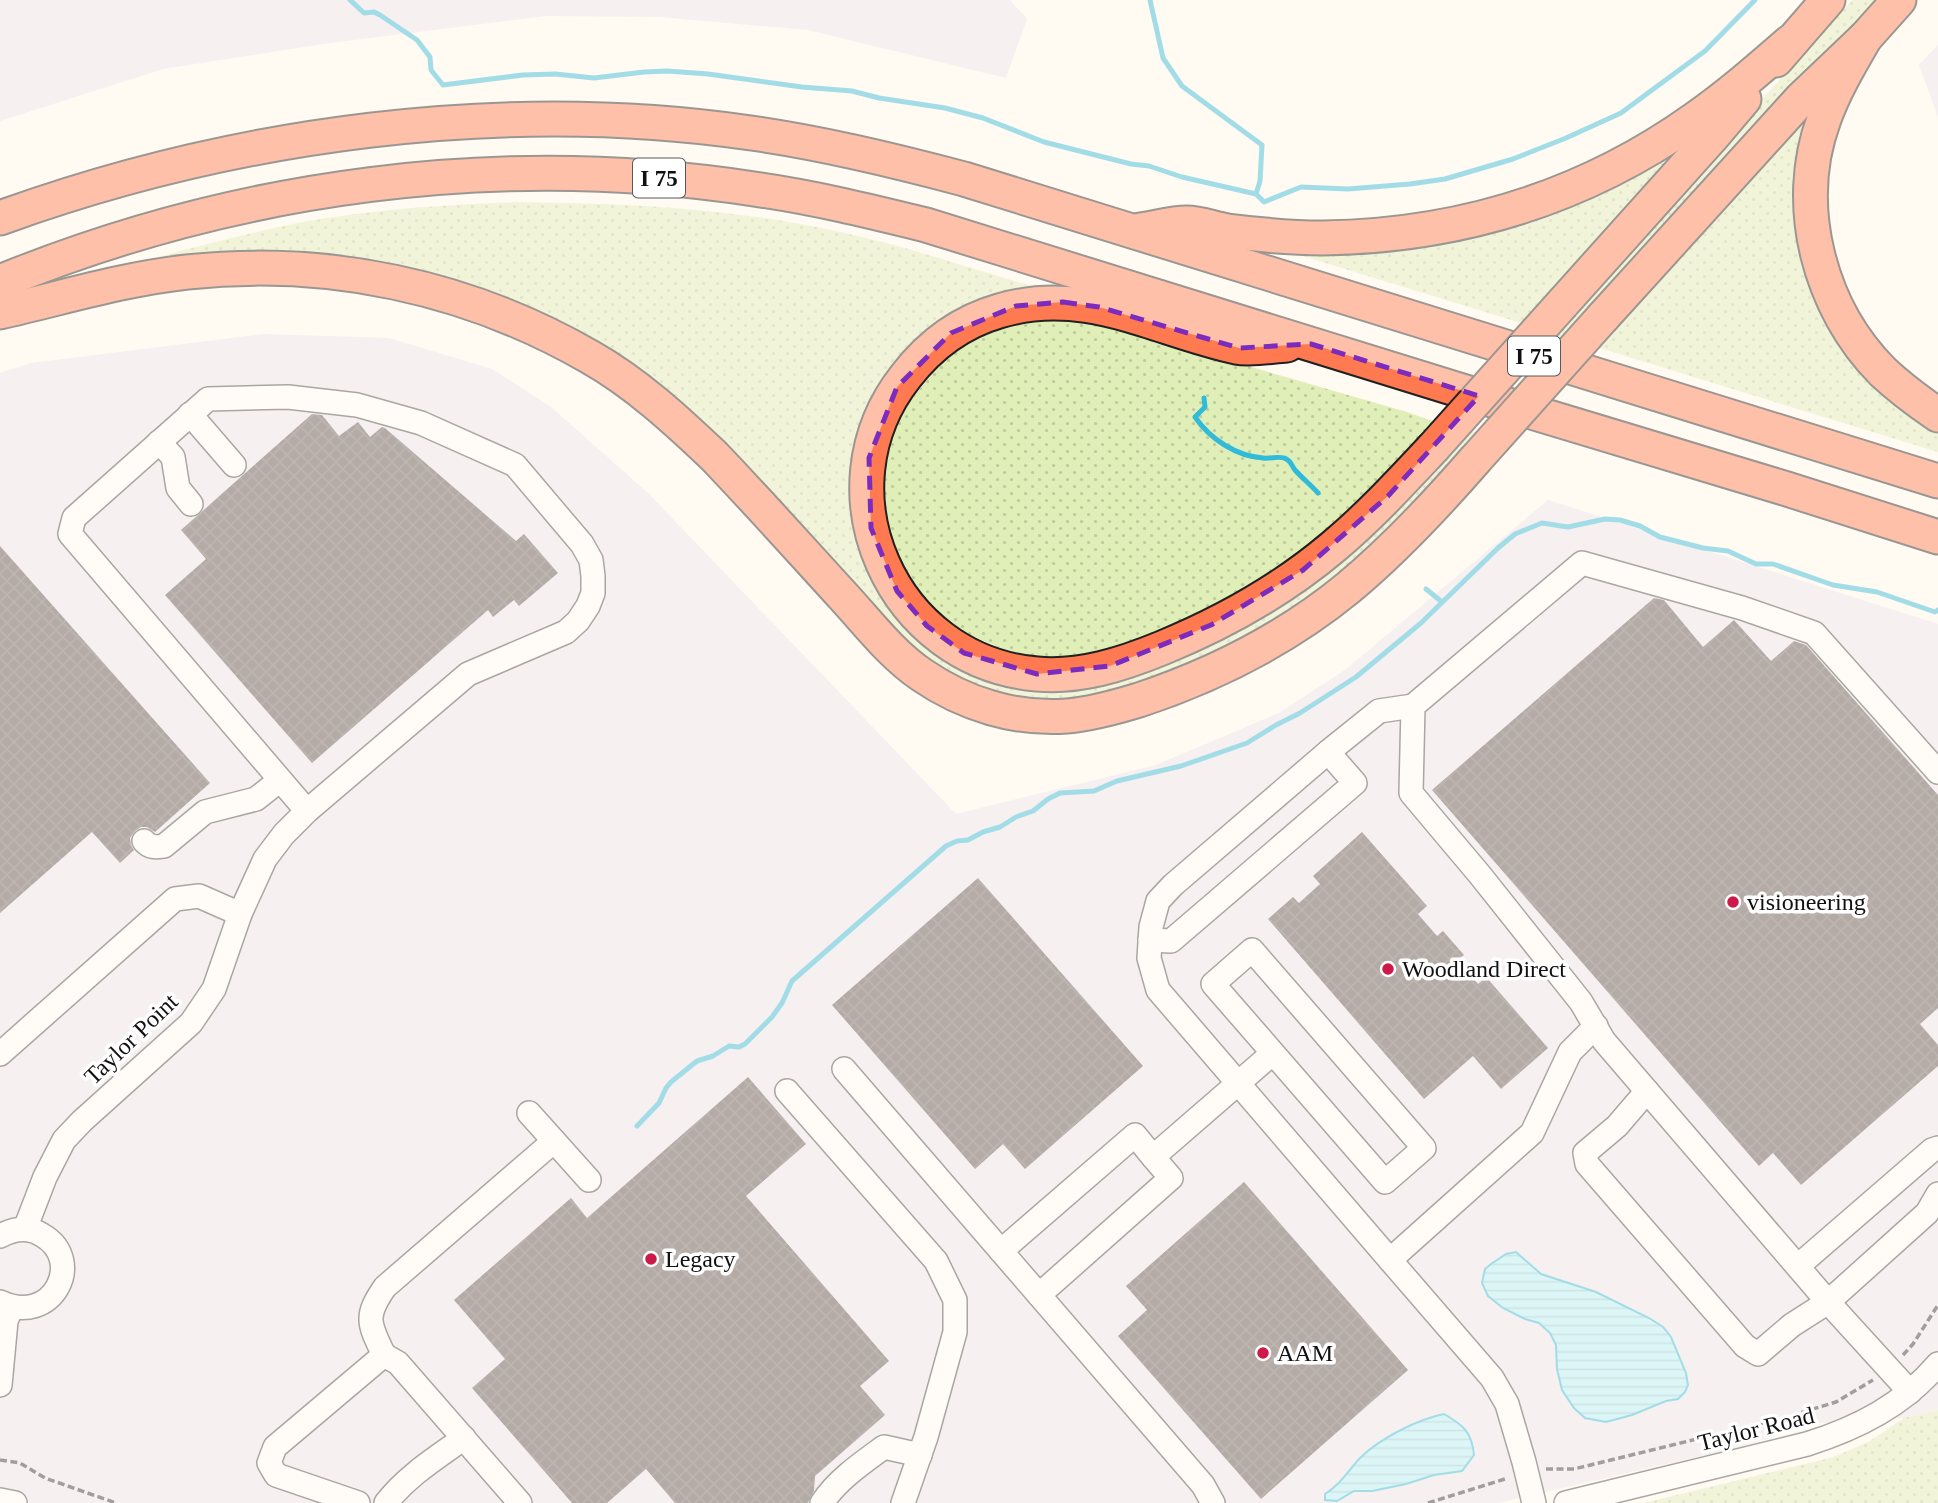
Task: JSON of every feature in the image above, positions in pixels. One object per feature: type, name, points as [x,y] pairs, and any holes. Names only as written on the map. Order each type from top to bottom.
[{"type":"highway","points":[[1311,344],[1239,348],[1099,307],[1063,302],[1016,306],[973,321],[951,333],[914,366],[897,387],[884,409],[872,446],[866,483],[867,507],[877,551],[897,591],[911,609],[945,641],[981,660],[1037,674],[1060,674],[1110,666],[1142,656],[1200,631],[1274,591],[1332,548],[1388,496],[1433,448],[1711,138],[1828,0]]},
{"type":"highway","points":[[0,313],[145,278],[197,271],[260,268],[310,269],[373,277],[444,294],[520,321],[592,358],[656,403],[688,430],[885,642],[921,675],[992,709],[1066,716],[1118,706],[1186,683],[1250,652],[1315,613],[1347,589],[1406,536],[1800,100],[1865,38],[1899,0]]},
{"type":"highway","points":[[1865,38],[1832,100],[1816,144],[1810,198],[1816,247],[1830,293],[1852,334],[1883,371],[1938,415]]},
{"type":"highway","points":[[1130,231],[1188,223],[1298,238],[1371,237],[1446,227],[1484,218],[1564,191],[1635,158],[1720,101],[1790,42]]},
{"type":"highway","name":"I 75","points":[[0,218],[47,201],[157,170],[357,131],[479,120],[555,119],[670,124],[749,132],[874,155],[964,179],[1938,481]]},
{"type":"highway","name":"I 75","points":[[0,282],[47,263],[174,222],[309,193],[379,184],[489,174],[638,176],[754,189],[926,225],[1938,537]]},
{"type":"street","name":"Taylor Point","points":[[25,1229],[45,1177],[64,1140],[191,1023],[214,989],[240,914],[265,859],[284,834],[307,811],[468,674],[566,632],[588,606],[593,593],[591,559],[582,544],[514,465],[421,422],[358,405],[288,397],[208,399],[74,518],[70,534],[280,780]]},
{"type":"street","points":[[190,414],[234,465]]},
{"type":"street","points":[[159,442],[173,457],[178,488],[191,504]]},
{"type":"street","points":[[1534,1503],[1507,1404],[1492,1378],[1158,990],[1149,958],[1151,927],[1158,901],[1328,752],[1379,711],[1413,706],[1583,563],[1742,608],[1814,633],[1938,772]]},
{"type":"street","points":[[1413,706],[1411,793],[1581,1002],[1604,1041],[1828,1302],[1910,1392]]},
{"type":"street","points":[[1150,940],[1171,941],[1354,783],[1328,752]]},
{"type":"street","points":[[144,841],[148,846],[164,846],[205,812],[256,799],[280,780],[307,811]]},
{"type":"street","points":[[0,1054],[175,900],[199,896],[240,914]]},
{"type":"street","points":[[1252,950],[1424,1148],[1385,1182],[1273,1053],[1213,984],[1252,950]]},
{"type":"street","points":[[1390,1261],[1532,1133],[1570,1052],[1596,1026]]},
{"type":"street","points":[[1153,1157],[1273,1053]]},
{"type":"street","points":[[844,1069],[1203,1485],[1213,1503]]},
{"type":"street","points":[[787,1091],[936,1261],[955,1300],[955,1332],[920,1455],[903,1503]]},
{"type":"street","points":[[1647,1091],[1617,1126],[1585,1153],[1587,1164],[1745,1346],[1758,1354],[1792,1325],[1828,1302],[1927,1213],[1938,1194]]},
{"type":"street","points":[[529,1113],[589,1180]]},
{"type":"street","points":[[1001,1251],[1135,1135],[1171,1178],[1039,1295]]},
{"type":"street","points":[[520,1503],[398,1363],[384,1355],[373,1333],[370,1318],[374,1303],[385,1287],[554,1141]]},
{"type":"street","points":[[1798,1266],[1932,1150],[1938,1148]]},
{"type":"street","points":[[0,1236],[13,1230],[38,1232],[57,1248],[62,1273],[50,1298],[39,1306],[25,1309],[6,1305],[0,1385]]},
{"type":"street","points":[[358,1503],[276,1475],[269,1463],[275,1447],[384,1355]]},
{"type":"street","name":"Taylor Road","points":[[1566,1503],[1818,1441],[1861,1424],[1890,1407],[1910,1392],[1938,1364]]},
{"type":"street","points":[[386,1503],[396,1490],[420,1469],[464,1438]]},
{"type":"street","points":[[822,1503],[829,1493],[864,1461],[884,1447],[920,1455]]},
{"type":"street","points":[[0,1500],[15,1503]]},
{"type":"path","points":[[1427,1503],[1526,1473],[1551,1468],[1574,1469],[1783,1418],[1836,1402],[1889,1368],[1913,1344],[1938,1305]]},
{"type":"path","points":[[0,1460],[20,1463],[45,1478],[117,1503]]},
{"type":"highlighted area","points":[[1063,302],[1099,307],[1239,348],[1311,344],[1479,396],[1388,496],[1303,570],[1211,625],[1110,666],[1037,674],[964,653],[927,626],[897,591],[871,528],[869,458],[897,387],[951,333],[1016,306]]},
{"type":"shaded area","points":[[0,0],[1010,0],[1027,19],[1006,78],[808,30],[660,17],[546,16],[330,43],[163,69],[0,121]]},
{"type":"shaded area","points":[[1938,45],[1938,117],[1919,65]]},
{"type":"shaded area","points":[[264,334],[389,338],[492,369],[551,407],[648,493],[956,814],[1156,765],[1279,713],[1345,670],[1548,500],[1938,624],[1938,1410],[1904,1418],[1822,1423],[1727,1450],[1498,1503],[0,1503],[0,373],[31,363]]},
{"type":"green space","points":[[1852,0],[1877,0],[1571,340],[1551,333]]},
{"type":"green space","points":[[1809,108],[1804,239],[1938,428],[1938,452],[1596,347]]},
{"type":"green space","points":[[1675,147],[1682,152],[1528,325],[1293,253],[1320,249]]},
{"type":"green space","points":[[514,202],[676,208],[796,223],[886,243],[1035,287],[1033,293],[947,322],[855,492],[967,668],[1173,657],[1464,429],[1484,436],[1387,538],[1259,636],[1108,699],[1002,702],[918,660],[740,469],[513,307],[141,268],[139,262],[256,232],[327,218],[397,209]]},
{"type":"green space","points":[[1058,320],[1106,325],[1438,423],[1340,523],[1245,592],[1121,649],[1065,659],[1021,654],[961,631],[941,618],[922,599],[895,555],[885,512],[884,465],[896,423],[908,403],[938,367],[954,353],[991,331],[1035,321]]},
{"type":"green space","points":[[1938,1410],[1938,1503],[1644,1503],[1834,1457],[1870,1441],[1904,1418]]},
{"type":"water","points":[[1516,1252],[1541,1274],[1596,1292],[1663,1327],[1671,1337],[1686,1373],[1688,1385],[1685,1392],[1678,1399],[1606,1422],[1585,1418],[1574,1408],[1562,1390],[1557,1369],[1556,1345],[1550,1333],[1539,1323],[1503,1308],[1488,1296],[1482,1283],[1485,1269],[1506,1254]]},
{"type":"water","points":[[1444,1414],[1461,1426],[1471,1440],[1474,1455],[1462,1471],[1434,1475],[1372,1491],[1354,1491],[1337,1501],[1325,1500],[1325,1494],[1377,1444],[1411,1425]]},
{"type":"building","points":[[312,414],[322,415],[339,436],[358,422],[370,437],[382,427],[385,428],[516,541],[524,534],[558,573],[519,606],[514,600],[493,617],[488,610],[312,763],[165,595],[206,559],[181,530]]},
{"type":"building","points":[[0,546],[210,783],[155,832],[147,827],[135,831],[130,838],[134,850],[120,863],[92,832],[0,913]]},
{"type":"building","name":"visioneering","points":[[1654,598],[1664,600],[1703,647],[1734,620],[1771,661],[1794,641],[1806,645],[1938,795],[1938,1008],[1920,1024],[1938,1045],[1938,1066],[1801,1185],[1773,1153],[1759,1166],[1432,790]]},
{"type":"building","name":"Woodland Direct","points":[[1362,832],[1427,906],[1418,914],[1437,936],[1443,931],[1464,955],[1457,960],[1478,984],[1486,977],[1548,1048],[1501,1089],[1473,1056],[1424,1099],[1268,919],[1293,897],[1299,903],[1320,884],[1313,876]]},
{"type":"building","points":[[978,878],[1143,1066],[1025,1169],[1003,1144],[975,1169],[832,1005]]},
{"type":"building","name":"Legacy","points":[[748,1077],[806,1144],[746,1196],[889,1361],[860,1386],[885,1415],[815,1476],[814,1491],[808,1503],[675,1503],[646,1469],[607,1503],[572,1503],[472,1388],[505,1359],[454,1300],[571,1198],[587,1218]]},
{"type":"building","name":"AAM","points":[[1244,1182],[1408,1370],[1261,1499],[1118,1336],[1147,1310],[1126,1286]]},
{"type":"waterway","points":[[350,0],[364,13],[374,12],[380,15],[417,40],[430,57],[431,70],[443,85],[523,75],[555,74],[594,78],[667,71],[852,91],[945,108],[983,118],[1044,142],[1256,194],[1264,202],[1301,187],[1348,189],[1445,179],[1513,159],[1566,138],[1621,113],[1705,51],[1755,0]]},
{"type":"waterway","points":[[1150,0],[1163,58],[1182,86],[1262,145],[1260,181],[1256,194]]},
{"type":"waterway","points":[[1204,398],[1205,407],[1195,417],[1216,439],[1253,457],[1279,457],[1290,461],[1318,493]]},
{"type":"waterway","points":[[637,1126],[659,1103],[671,1082],[697,1061],[713,1056],[729,1046],[739,1047],[745,1044],[772,1017],[792,981],[946,846],[1000,827],[1033,811],[1060,793],[1094,791],[1117,781],[1181,766],[1247,743],[1356,677],[1421,623],[1498,548],[1515,534],[1542,523],[1568,527],[1605,519],[1620,520],[1640,526],[1660,537],[1703,548],[1728,551],[1756,564],[1773,564],[1833,585],[1877,592],[1935,612],[1938,610]]},
{"type":"waterway","points":[[1426,589],[1442,602]]},
{"type":"place","name":"visioneering","points":[[1733,902]]},
{"type":"place","name":"Woodland Direct","points":[[1388,969]]},
{"type":"place","name":"Legacy","points":[[651,1259]]},
{"type":"place","name":"AAM","points":[[1263,1353]]}]
